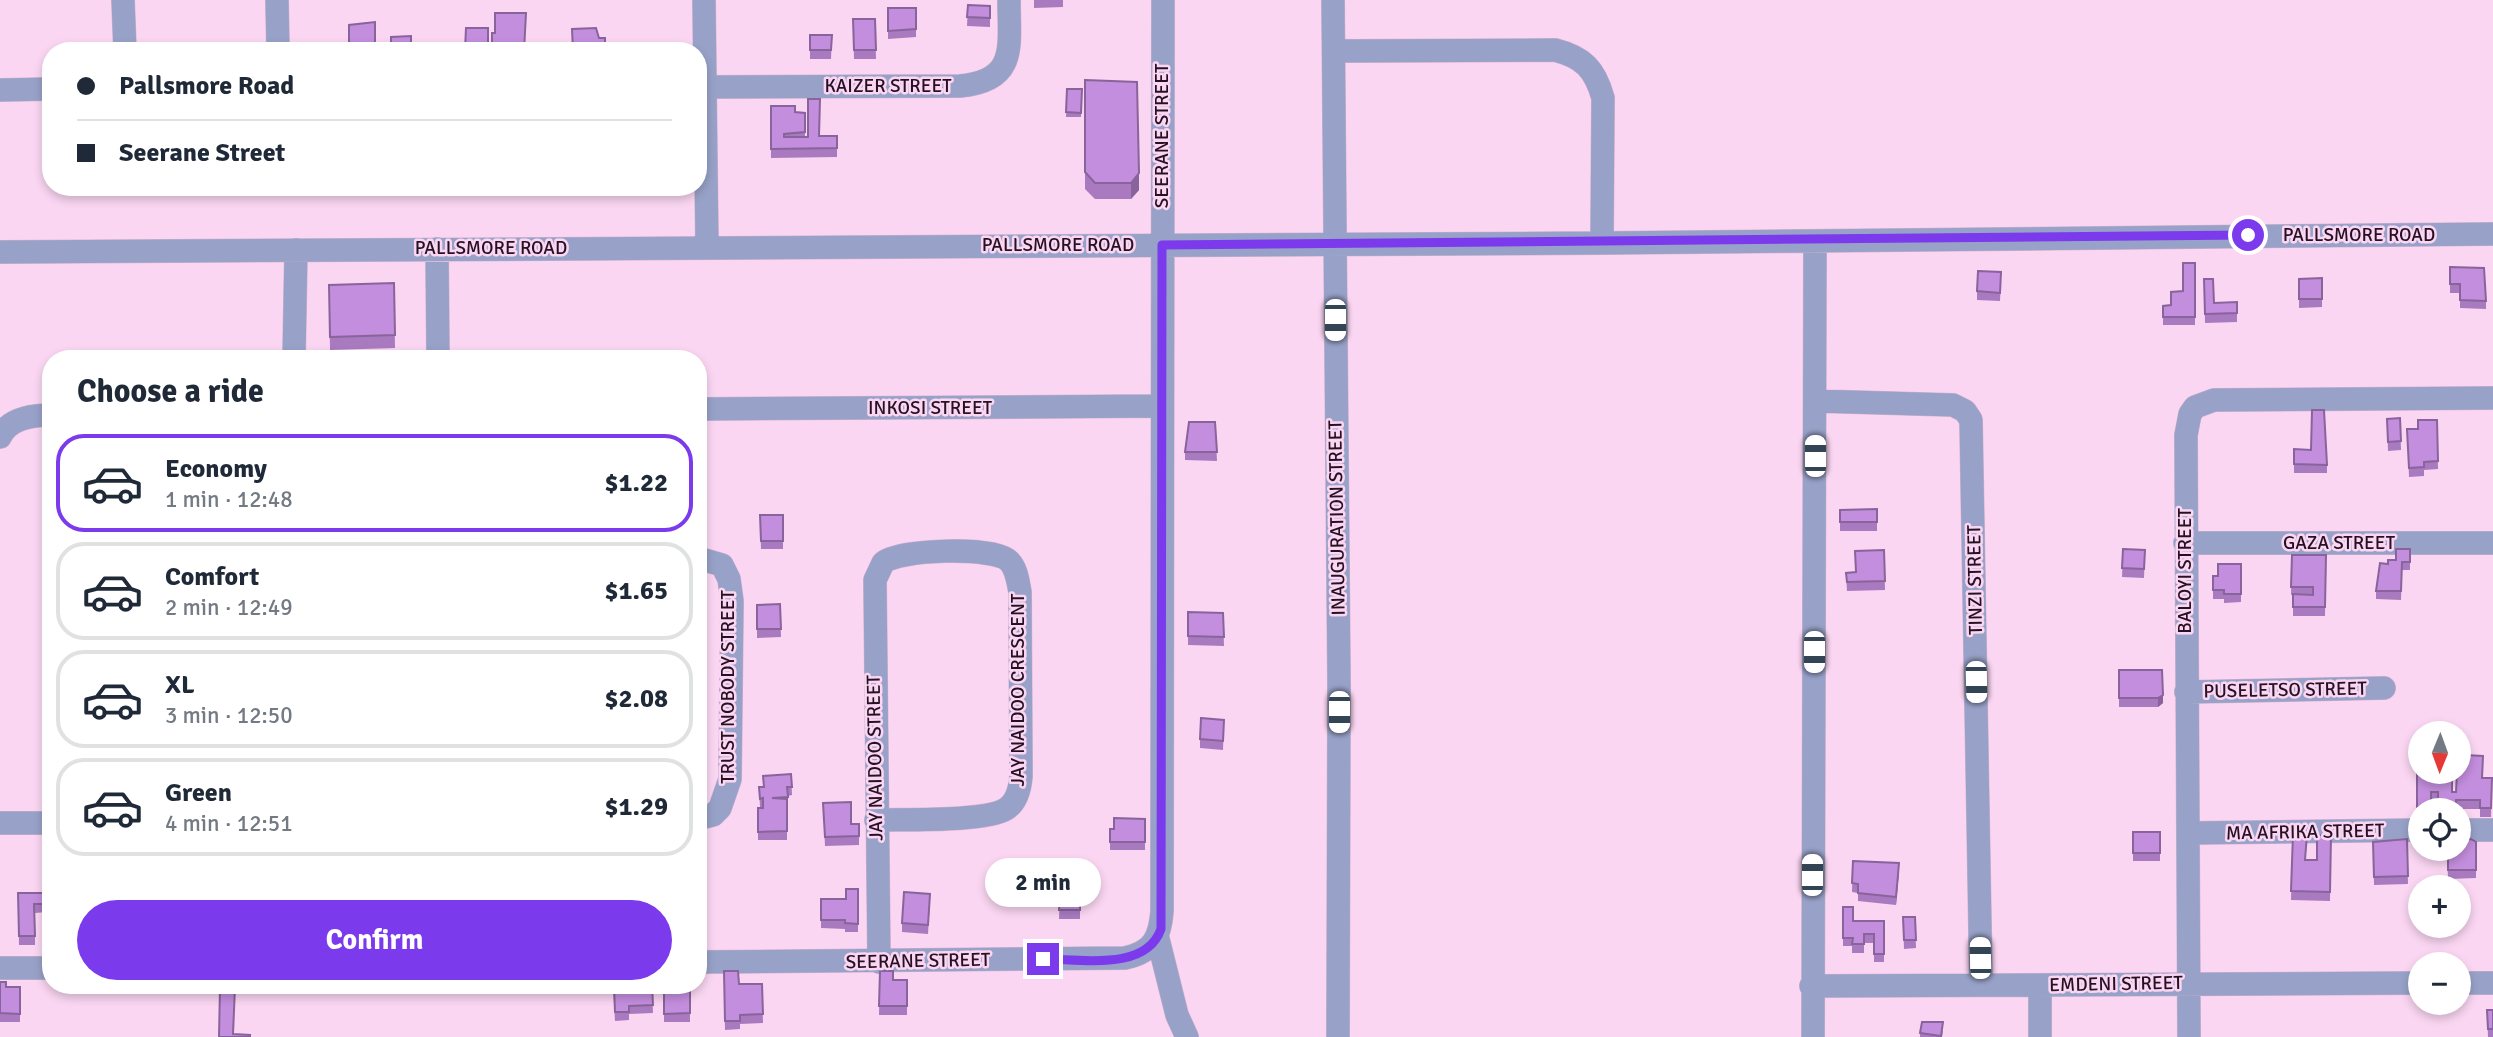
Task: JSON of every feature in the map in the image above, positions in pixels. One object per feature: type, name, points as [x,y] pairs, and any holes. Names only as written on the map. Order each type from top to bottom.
[{"type":"street","points":[[124,0],[125,42]]},
{"type":"street","points":[[277,0],[278,42]]},
{"type":"street","points":[[703,42],[704,0]]},
{"type":"street","name":"KAIZER STREET","points":[[707,87],[960,86],[986,83],[1002,71],[1007,61],[1009,0]]},
{"type":"street","name":"SEERANE STREET","points":[[707,962],[1125,958],[1139,955],[1158,939],[1162,911],[1163,0]]},
{"type":"street","name":"INAUGURATION STREET","points":[[1333,0],[1338,1037]]},
{"type":"street","points":[[1334,51],[1555,50],[1574,55],[1588,64],[1598,79],[1603,98],[1602,243]]},
{"type":"street","points":[[0,90],[42,89]]},
{"type":"street","points":[[705,196],[707,247]]},
{"type":"street","name":"PALLSMORE ROAD","points":[[0,251],[1602,243],[2493,234]]},
{"type":"street","points":[[1813,1037],[1811,986],[1815,241]]},
{"type":"street","points":[[437,249],[438,350]]},
{"type":"street","points":[[294,350],[296,250]]},
{"type":"street","name":"BALOYI STREET","points":[[2189,1037],[2190,833],[2185,543],[2186,435],[2190,414],[2203,403],[2229,400],[2493,398]]},
{"type":"street","name":"TINZI STREET","points":[[1816,401],[1954,405],[1965,411],[1971,420],[1981,985]]},
{"type":"street","name":"INKOSI STREET","points":[[707,409],[1162,406]]},
{"type":"street","points":[[0,437],[12,423],[24,418],[42,416]]},
{"type":"street","name":"GAZA STREET","points":[[2185,543],[2493,543]]},
{"type":"street","name":"JAY NAIDOO CRESCENT","points":[[876,820],[1000,812],[1017,797],[1021,776],[1020,592],[1013,566],[1003,557],[982,553],[903,553],[889,558]]},
{"type":"street","name":"JAY NAIDOO STREET","points":[[879,962],[874,593],[878,570],[889,558]]},
{"type":"street","name":"TRUST NOBODY STREET","points":[[707,559],[714,560],[726,571],[732,615],[730,779],[720,808],[707,817]]},
{"type":"street","name":"PUSELETSO STREET","points":[[2186,692],[2384,688]]},
{"type":"street","points":[[0,823],[42,823]]},
{"type":"street","name":"MA AFRIKA STREET","points":[[2190,833],[2408,830]]},
{"type":"street","points":[[2471,830],[2493,830]]},
{"type":"street","points":[[1158,939],[1177,1015],[1187,1037]]},
{"type":"street","points":[[0,968],[42,968]]},
{"type":"street","name":"EMDENI STREET","points":[[1811,986],[2408,983]]},
{"type":"street","points":[[2471,983],[2493,983]]},
{"type":"street","points":[[2040,985],[2040,1037]]},
{"type":"building","points":[[968,5],[990,6],[990,18],[967,17]]},
{"type":"building","points":[[888,8],[916,8],[916,29],[888,31]]},
{"type":"building","points":[[495,13],[526,13],[524,42],[492,42],[492,33],[495,33]]},
{"type":"building","points":[[853,19],[875,19],[876,50],[854,50]]},
{"type":"building","points":[[375,22],[375,42],[349,42],[349,25]]},
{"type":"building","points":[[466,28],[488,28],[488,42],[465,42]]},
{"type":"building","points":[[596,28],[599,38],[605,38],[605,42],[573,42],[572,29]]},
{"type":"building","points":[[810,35],[832,35],[831,50],[810,50]]},
{"type":"building","points":[[411,36],[411,42],[391,42],[391,37]]},
{"type":"building","points":[[1085,80],[1137,82],[1139,173],[1131,183],[1095,183],[1085,172]]},
{"type":"building","points":[[1067,89],[1082,89],[1081,113],[1066,112]]},
{"type":"building","points":[[808,99],[820,99],[819,136],[837,136],[837,148],[771,149],[771,106],[795,106],[795,112],[805,113],[805,132],[784,134],[784,137],[808,137]]},
{"type":"building","points":[[2183,263],[2195,263],[2195,317],[2163,317],[2163,306],[2171,305],[2171,292],[2183,291]]},
{"type":"building","points":[[2450,267],[2484,268],[2486,301],[2460,300],[2460,284],[2450,284]]},
{"type":"building","points":[[1978,271],[2001,272],[2000,293],[1977,291]]},
{"type":"building","points":[[2322,278],[2322,299],[2299,299],[2299,279]]},
{"type":"building","points":[[2204,279],[2213,279],[2214,303],[2237,302],[2237,313],[2205,314]]},
{"type":"building","points":[[394,283],[395,335],[330,337],[329,285]]},
{"type":"building","points":[[2312,410],[2324,410],[2327,465],[2294,464],[2294,449],[2311,450]]},
{"type":"building","points":[[2400,418],[2401,441],[2388,442],[2387,419]]},
{"type":"building","points":[[2418,420],[2437,420],[2438,461],[2424,462],[2424,467],[2409,468],[2407,429],[2418,429]]},
{"type":"building","points":[[1189,422],[1215,422],[1217,452],[1185,452]]},
{"type":"building","points":[[1877,509],[1877,522],[1840,522],[1840,510]]},
{"type":"building","points":[[760,515],[783,515],[783,541],[761,541]]},
{"type":"building","points":[[2123,549],[2145,550],[2144,569],[2122,568]]},
{"type":"building","points":[[2396,549],[2410,549],[2410,562],[2402,562],[2401,591],[2376,591],[2380,563],[2388,564],[2388,560],[2396,560]]},
{"type":"building","points":[[1884,550],[1885,581],[1847,582],[1846,573],[1856,572],[1855,551]]},
{"type":"building","points":[[2292,555],[2326,555],[2325,607],[2293,607],[2293,594],[2313,595],[2313,587],[2291,587]]},
{"type":"building","points":[[2218,564],[2241,564],[2241,594],[2224,594],[2224,590],[2213,590],[2213,576],[2218,576]]},
{"type":"building","points":[[780,604],[781,629],[757,629],[757,605]]},
{"type":"building","points":[[1188,612],[1223,613],[1224,637],[1188,636]]},
{"type":"building","points":[[2119,670],[2162,670],[2163,695],[2158,698],[2119,698]]},
{"type":"building","points":[[1201,718],[1224,720],[1223,741],[1200,739]]},
{"type":"building","points":[[2471,755],[2483,756],[2482,778],[2492,778],[2491,808],[2480,808],[2480,800],[2471,798],[2438,798],[2438,792],[2431,792],[2431,798],[2417,798],[2417,784],[2452,784],[2452,792],[2456,792],[2456,784],[2471,784]]},
{"type":"building","points":[[791,774],[792,787],[787,787],[788,797],[772,798],[787,799],[787,831],[758,832],[758,808],[763,808],[759,787],[764,787],[763,776]]},
{"type":"building","points":[[851,802],[851,824],[859,824],[859,836],[825,837],[823,803]]},
{"type":"building","points":[[1114,818],[1145,819],[1145,842],[1110,842],[1110,829],[1114,829]]},
{"type":"building","points":[[2133,832],[2160,832],[2160,853],[2133,853]]},
{"type":"building","points":[[2293,834],[2307,834],[2305,860],[2317,860],[2317,835],[2331,836],[2330,892],[2291,891]]},
{"type":"building","points":[[2407,839],[2408,876],[2374,877],[2373,842]]},
{"type":"building","points":[[2471,839],[2476,842],[2476,870],[2448,870],[2448,861],[2471,861]]},
{"type":"building","points":[[1853,861],[1899,863],[1896,897],[1858,893],[1858,884],[1852,883]]},
{"type":"building","points":[[846,889],[858,889],[858,924],[845,923],[845,920],[821,920],[821,899],[846,899]]},
{"type":"building","points":[[904,892],[930,894],[928,925],[902,923]]},
{"type":"building","points":[[18,893],[42,893],[42,904],[34,904],[35,936],[19,936]]},
{"type":"building","points":[[1060,893],[1080,893],[1080,910],[1059,910]]},
{"type":"building","points":[[1843,907],[1853,907],[1853,921],[1884,921],[1884,954],[1874,954],[1874,934],[1864,934],[1864,944],[1852,944],[1853,938],[1843,938]]},
{"type":"building","points":[[1903,917],[1915,917],[1916,940],[1904,940]]},
{"type":"building","points":[[724,971],[738,971],[739,984],[762,984],[763,1014],[740,1015],[740,1021],[725,1021]]},
{"type":"building","points":[[880,971],[893,971],[893,980],[907,980],[907,1006],[879,1006]]},
{"type":"building","points":[[0,982],[6,982],[6,987],[20,987],[20,1014],[0,1013]]},
{"type":"building","points":[[220,994],[235,994],[233,1034],[250,1037],[219,1037]]},
{"type":"building","points":[[614,994],[652,994],[653,1005],[629,1006],[629,1012],[615,1012]]},
{"type":"building","points":[[664,994],[690,994],[690,1013],[664,1014]]},
{"type":"building","points":[[2487,1010],[2493,1010],[2493,1029],[2488,1029]]},
{"type":"building","points":[[1922,1022],[1943,1022],[1941,1036],[1920,1033]]},
{"type":"route","points":[[1043,959],[1125,958],[1139,955],[1158,939],[1161,929],[1162,245],[2248,235]]}]
